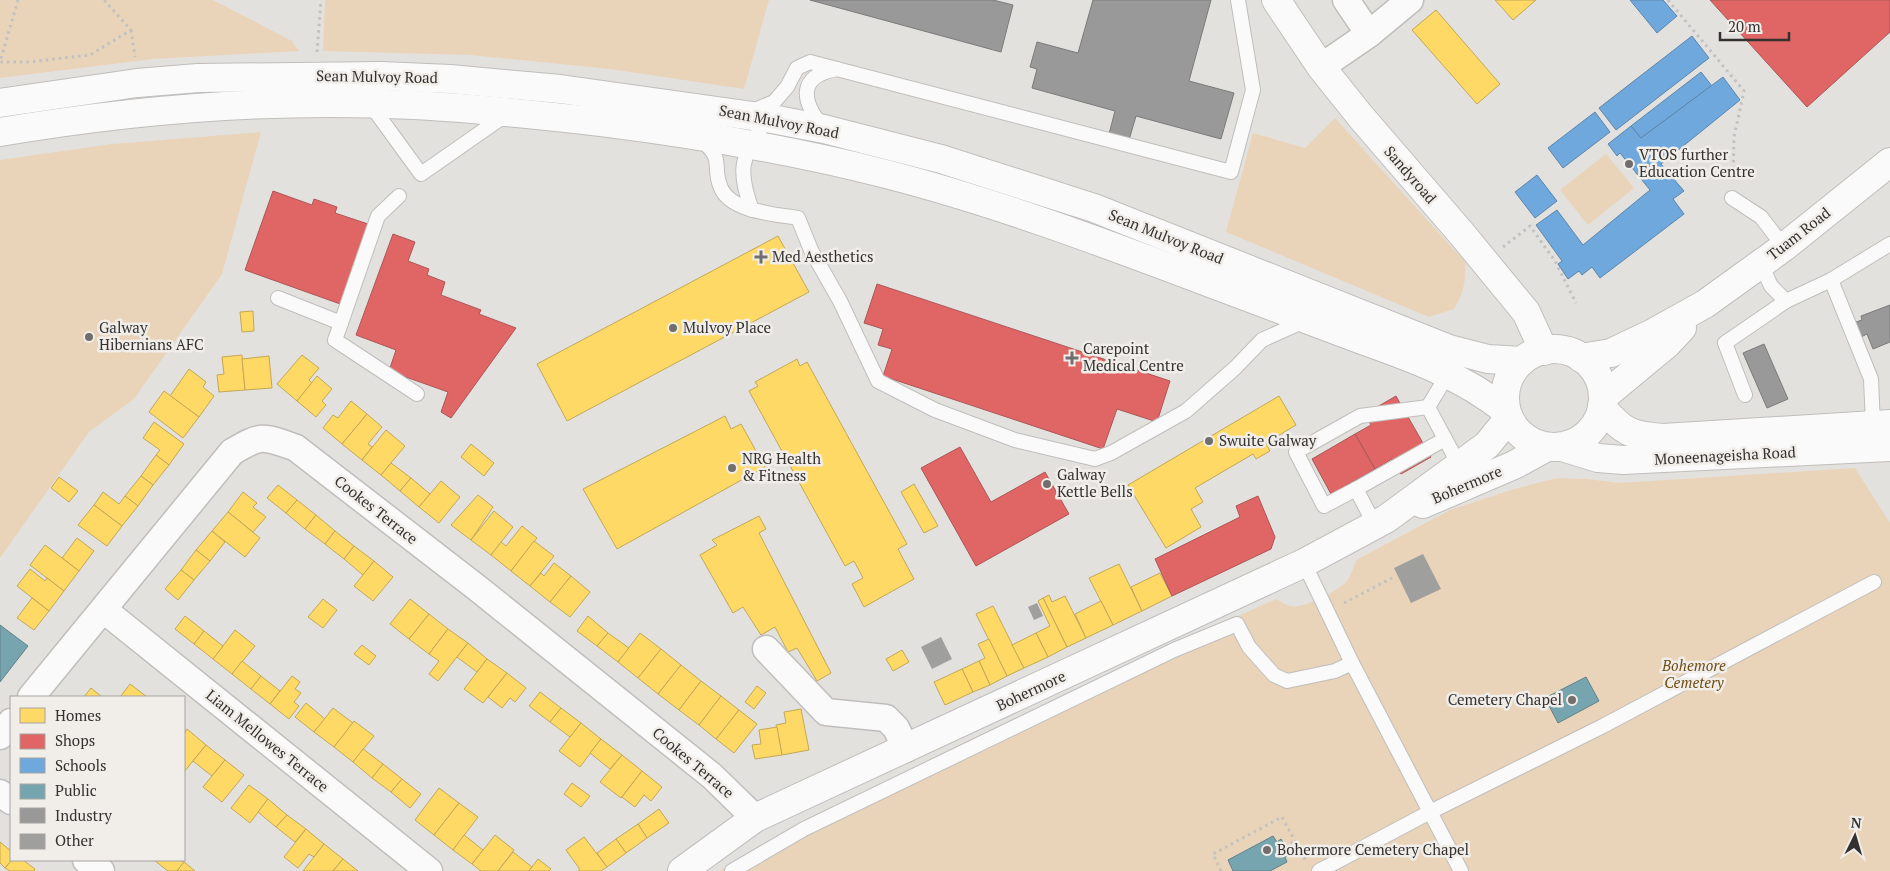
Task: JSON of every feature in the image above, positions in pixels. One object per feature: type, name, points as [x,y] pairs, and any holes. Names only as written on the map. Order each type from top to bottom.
[{"type":"main road","name":"Sandyroad","points":[[1276,0],[1321,67],[1526,312],[1533,356]]},
{"type":"main road","name":"Sean Mulvoy Road","points":[[0,103],[137,83],[198,78],[314,75],[450,79],[605,94],[756,116],[824,129],[941,160],[1094,208],[1449,349],[1488,359],[1533,356]]},
{"type":"main road","name":"Sean Mulvoy Road","points":[[0,132],[116,114],[213,107],[370,104],[510,112],[697,135],[752,144],[886,174],[1009,210],[1448,374],[1490,398],[1507,414]]},
{"type":"main road","name":"Tuam Road","points":[[1581,358],[1611,352],[1651,334],[1705,304],[1784,247],[1890,162]]},
{"type":"main road","name":"Tuam Road","points":[[1602,402],[1667,344],[1705,304]]},
{"type":"main road","points":[[1570,352],[1591,366],[1598,377],[1602,402],[1594,425],[1588,433],[1572,444],[1554,447],[1524,438],[1507,414],[1505,391],[1508,379],[1533,356],[1570,352]]},
{"type":"main road","name":"Moneenageisha Road","points":[[1602,402],[1613,421],[1639,436],[1663,438],[1881,424]]},
{"type":"main road","name":"Bohermore","points":[[1380,522],[1488,445],[1507,414]]},
{"type":"main road","name":"Moneenageisha Road","points":[[1554,447],[1598,458],[1623,460],[1890,447]]},
{"type":"main road","name":"Bohermore","points":[[682,871],[754,818],[1304,563],[1380,522],[1554,447]]},
{"type":"street","points":[[1346,0],[1369,34]]},
{"type":"street","points":[[1321,67],[1369,34],[1410,0]]},
{"type":"street","name":"Cookes Terrace","points":[[32,696],[232,452],[256,438],[273,440],[296,448],[476,587],[712,776],[754,818]]},
{"type":"street","name":"Liam Mellowes Terrace","points":[[104,610],[429,871]]},
{"type":"street","points":[[766,649],[826,712],[886,718],[896,728],[906,749]]},
{"type":"street","points":[[0,736],[10,723]]},
{"type":"street","points":[[87,861],[101,871]]},
{"type":"lane","points":[[752,210],[742,175],[745,156],[752,144],[756,116],[774,102],[787,86],[797,68],[810,62],[1231,172],[1253,90],[1238,0]]},
{"type":"lane","points":[[824,129],[811,113],[805,96],[808,85],[814,78],[826,71],[838,69]]},
{"type":"lane","points":[[370,104],[421,174],[510,112]]},
{"type":"lane","points":[[697,135],[715,151],[721,188],[731,199],[752,210],[798,218],[811,250],[840,300],[878,381],[935,410],[1015,440],[1095,459],[1112,453],[1186,411],[1235,368],[1262,340],[1307,320]]},
{"type":"lane","points":[[399,196],[378,216],[335,340],[417,394]]},
{"type":"lane","points":[[1732,198],[1761,217],[1784,247]]},
{"type":"lane","points":[[1745,395],[1725,343],[1786,301],[1831,280],[1890,244]]},
{"type":"lane","points":[[1761,264],[1771,286],[1786,301]]},
{"type":"lane","points":[[1831,280],[1871,379],[1881,424]]},
{"type":"lane","points":[[278,298],[341,323]]},
{"type":"lane","points":[[1428,407],[1448,374]]},
{"type":"lane","points":[[1428,407],[1459,465]]},
{"type":"lane","points":[[1428,407],[1360,416],[1296,452],[1324,506],[1445,439]]},
{"type":"lane","points":[[1356,489],[1380,522]]},
{"type":"lane","points":[[1304,563],[1352,663],[1461,871]]},
{"type":"lane","points":[[1313,867],[1430,812],[1601,727],[1874,582]]},
{"type":"lane","points":[[732,871],[804,828],[1174,650],[1237,624],[1249,647],[1274,675],[1287,681],[1335,671],[1352,663]]},
{"type":"path","points":[[18,0],[0,62],[29,62],[90,55],[132,30],[104,0]]},
{"type":"path","points":[[314,75],[321,0]]},
{"type":"path","points":[[1668,0],[1744,91],[1734,137],[1732,198]]},
{"type":"path","points":[[1484,262],[1530,226],[1554,261],[1576,303]]},
{"type":"path","points":[[1328,612],[1392,578]]},
{"type":"path","points":[[1221,871],[1213,854],[1282,817],[1295,841],[1313,867]]},
{"type":"path","points":[[1285,846],[1295,841]]},
{"type":"green space","points":[[0,0],[213,0],[292,41],[299,51],[153,59],[0,78]]},
{"type":"green space","points":[[325,0],[769,0],[744,89],[610,69],[470,55],[323,51]]},
{"type":"green space","points":[[1335,118],[1465,262],[1464,287],[1454,309],[1429,317],[1226,232],[1253,133],[1305,148]]},
{"type":"green space","name":"Galway Hibernians AFC","points":[[261,132],[222,274],[134,399],[89,432],[0,558],[0,160],[112,144]]},
{"type":"green space","points":[[1606,154],[1634,188],[1588,225],[1560,190]]},
{"type":"green space","name":"Bohemore Cemetery","points":[[1855,468],[1890,523],[1890,871],[719,871],[787,833],[924,762],[1064,695],[1276,599],[1287,605],[1295,606],[1322,598],[1346,582],[1356,560],[1450,510],[1511,490],[1557,478],[1619,483]]},
{"type":"building: Homes","points":[[1495,0],[1536,0],[1513,20]]},
{"type":"building: Homes","points":[[1436,10],[1500,84],[1477,104],[1412,30]]},
{"type":"building: Homes","name":"Mulvoy Place","points":[[778,236],[809,292],[567,421],[537,364]]},
{"type":"building: Homes","points":[[253,311],[254,331],[242,332],[240,312]]},
{"type":"building: Homes","points":[[242,355],[245,390],[219,392],[217,375],[224,374],[222,357]]},
{"type":"building: Homes","points":[[302,355],[319,368],[309,380],[312,383],[297,401],[277,384]]},
{"type":"building: Homes","points":[[269,356],[272,388],[245,390],[242,359]]},
{"type":"building: Homes","points":[[797,359],[800,366],[807,362],[907,544],[898,549],[914,579],[864,607],[852,584],[863,578],[854,561],[845,566],[749,391],[758,386],[755,382]]},
{"type":"building: Homes","points":[[189,369],[206,382],[203,387],[214,396],[199,417],[170,396]]},
{"type":"building: Homes","points":[[317,376],[332,389],[322,401],[326,405],[316,417],[297,401]]},
{"type":"building: Homes","points":[[164,391],[199,417],[183,438],[149,412]]},
{"type":"building: Homes","points":[[1279,396],[1296,425],[1266,443],[1270,451],[1256,459],[1253,454],[1195,488],[1203,502],[1191,509],[1201,527],[1166,548],[1128,485]]},
{"type":"building: Homes","points":[[351,401],[367,414],[342,444],[323,428],[333,415],[338,418]]},
{"type":"building: Homes","points":[[367,414],[382,427],[368,444],[372,447],[362,460],[342,444]]},
{"type":"building: Homes","points":[[725,416],[731,429],[741,424],[765,467],[617,549],[583,489]]},
{"type":"building: Homes","points":[[154,422],[184,444],[169,465],[156,455],[160,450],[143,438]]},
{"type":"building: Homes","points":[[386,430],[405,446],[381,475],[362,460]]},
{"type":"building: Homes","points":[[471,444],[494,463],[484,476],[461,457]]},
{"type":"building: Homes","points":[[156,455],[169,465],[153,485],[141,476]]},
{"type":"building: Homes","points":[[391,463],[411,478],[400,491],[381,475]]},
{"type":"building: Homes","points":[[141,476],[153,485],[138,506],[125,496]]},
{"type":"building: Homes","points":[[59,477],[78,491],[69,502],[51,488]]},
{"type":"building: Homes","points":[[411,478],[430,494],[419,507],[400,491]]},
{"type":"building: Homes","points":[[441,481],[460,497],[439,523],[419,507]]},
{"type":"building: Homes","points":[[914,484],[938,526],[924,533],[901,492]]},
{"type":"building: Homes","points":[[278,485],[297,500],[286,513],[267,498]]},
{"type":"building: Homes","points":[[103,492],[119,504],[125,496],[138,506],[122,526],[94,505]]},
{"type":"building: Homes","points":[[243,492],[257,503],[253,507],[266,517],[253,532],[228,512]]},
{"type":"building: Homes","points":[[478,495],[493,507],[471,540],[451,525]]},
{"type":"building: Homes","points":[[297,500],[316,515],[305,529],[286,513]]},
{"type":"building: Homes","points":[[94,505],[122,526],[107,546],[78,525]]},
{"type":"building: Homes","points":[[494,511],[513,527],[491,555],[471,540]]},
{"type":"building: Homes","points":[[228,512],[260,538],[245,557],[212,531]]},
{"type":"building: Homes","points":[[316,515],[335,531],[325,544],[305,529]]},
{"type":"building: Homes","points":[[759,516],[766,529],[759,533],[831,673],[817,681],[797,648],[788,652],[775,627],[761,635],[743,607],[733,613],[700,555],[717,545],[712,540]]},
{"type":"building: Homes","points":[[522,526],[537,538],[511,571],[491,555],[501,542],[506,546]]},
{"type":"building: Homes","points":[[212,531],[225,542],[210,561],[196,550]]},
{"type":"building: Homes","points":[[335,531],[354,546],[344,559],[325,544]]},
{"type":"building: Homes","points":[[77,538],[94,551],[79,571],[62,558]]},
{"type":"building: Homes","points":[[534,541],[554,556],[530,586],[511,571]]},
{"type":"building: Homes","points":[[45,545],[79,571],[64,591],[30,565]]},
{"type":"building: Homes","points":[[354,546],[374,561],[363,575],[344,559]]},
{"type":"building: Homes","points":[[196,550],[210,561],[194,580],[181,570]]},
{"type":"building: Homes","points":[[374,561],[393,577],[373,601],[354,586]]},
{"type":"building: Homes","points":[[554,563],[571,576],[550,602],[530,586],[541,573],[544,576]]},
{"type":"building: Homes","points":[[1119,564],[1142,611],[1113,625],[1089,578]]},
{"type":"building: Homes","points":[[30,569],[45,581],[47,578],[64,591],[49,611],[17,586]]},
{"type":"building: Homes","points":[[181,570],[194,580],[178,600],[165,589]]},
{"type":"building: Homes","points":[[1160,573],[1172,596],[1142,611],[1131,587]]},
{"type":"building: Homes","points":[[571,576],[590,592],[570,617],[550,602]]},
{"type":"building: Homes","points":[[1049,595],[1052,602],[1065,596],[1086,638],[1067,647],[1043,598]]},
{"type":"building: Homes","points":[[32,598],[49,611],[34,630],[17,618]]},
{"type":"building: Homes","points":[[1043,598],[1067,647],[1048,657],[1036,633],[1050,626],[1038,601]]},
{"type":"building: Homes","points":[[323,599],[337,610],[323,628],[308,617]]},
{"type":"building: Homes","points":[[410,599],[429,614],[409,639],[390,624]]},
{"type":"building: Homes","points":[[1101,601],[1113,625],[1086,638],[1075,614]]},
{"type":"building: Homes","points":[[993,606],[1024,668],[1007,676],[976,614]]},
{"type":"building: Homes","points":[[429,614],[448,629],[429,654],[409,639]]},
{"type":"building: Homes","points":[[185,616],[204,631],[194,644],[175,629]]},
{"type":"building: Homes","points":[[588,616],[608,633],[597,646],[577,631]]},
{"type":"building: Homes","points":[[448,629],[468,643],[438,681],[429,674],[439,661],[429,654]]},
{"type":"building: Homes","points":[[235,630],[255,646],[232,674],[213,659]]},
{"type":"building: Homes","points":[[204,631],[223,646],[213,659],[194,644]]},
{"type":"building: Homes","points":[[608,633],[629,648],[618,662],[597,646]]},
{"type":"building: Homes","points":[[640,633],[661,649],[638,678],[618,662]]},
{"type":"building: Homes","points":[[1036,633],[1048,657],[1024,668],[1012,645]]},
{"type":"building: Homes","points":[[989,639],[1007,676],[990,685],[979,661],[985,658],[978,644]]},
{"type":"building: Homes","points":[[468,643],[487,659],[477,672],[457,657]]},
{"type":"building: Homes","points":[[362,645],[376,656],[369,665],[354,654]]},
{"type":"building: Homes","points":[[661,649],[681,665],[658,694],[638,678]]},
{"type":"building: Homes","points":[[902,650],[909,662],[893,671],[886,659]]},
{"type":"building: Homes","points":[[487,659],[507,673],[483,703],[464,689]]},
{"type":"building: Homes","points":[[242,661],[261,676],[251,689],[232,674]]},
{"type":"building: Homes","points":[[979,661],[990,685],[973,692],[962,669]]},
{"type":"building: Homes","points":[[681,665],[701,681],[679,710],[658,694]]},
{"type":"building: Homes","points":[[962,669],[973,692],[945,705],[934,682]]},
{"type":"building: Homes","points":[[507,673],[526,688],[515,702],[510,698],[502,708],[488,697]]},
{"type":"building: Homes","points":[[261,676],[280,691],[270,704],[251,689]]},
{"type":"building: Homes","points":[[292,676],[300,682],[295,689],[301,693],[294,702],[299,706],[289,719],[270,704]]},
{"type":"building: Homes","points":[[701,681],[721,696],[699,725],[679,710]]},
{"type":"building: Homes","points":[[130,684],[146,696],[121,696]]},
{"type":"building: Homes","points":[[757,686],[766,693],[754,709],[745,702]]},
{"type":"building: Homes","points":[[91,688],[101,696],[85,696]]},
{"type":"building: Homes","points":[[540,692],[561,708],[550,722],[529,706]]},
{"type":"building: Homes","points":[[721,696],[739,710],[716,739],[699,725]]},
{"type":"building: Homes","points":[[306,703],[325,719],[314,732],[295,717]]},
{"type":"building: Homes","points":[[333,708],[353,723],[334,747],[314,732]]},
{"type":"building: Homes","points":[[561,708],[581,723],[570,737],[550,722]]},
{"type":"building: Homes","points":[[801,709],[809,750],[782,755],[776,725],[786,723],[784,712]]},
{"type":"building: Homes","points":[[739,710],[757,724],[734,753],[716,739]]},
{"type":"building: Homes","points":[[354,721],[374,736],[353,762],[334,747]]},
{"type":"building: Homes","points":[[581,723],[601,739],[580,767],[559,751]]},
{"type":"building: Homes","points":[[777,727],[782,755],[755,759],[752,745],[761,744],[759,730]]},
{"type":"building: Homes","points":[[187,729],[206,745],[185,771],[185,732]]},
{"type":"building: Homes","points":[[601,739],[622,755],[610,769],[590,753]]},
{"type":"building: Homes","points":[[206,745],[225,760],[212,776],[193,761]]},
{"type":"building: Homes","points":[[363,749],[383,764],[372,778],[353,762]]},
{"type":"building: Homes","points":[[622,755],[642,771],[621,798],[600,782]]},
{"type":"building: Homes","points":[[225,760],[244,775],[222,802],[203,787]]},
{"type":"building: Homes","points":[[383,764],[402,779],[391,792],[372,778]]},
{"type":"building: Homes","points":[[642,771],[662,787],[651,801],[644,795],[635,807],[622,797]]},
{"type":"building: Homes","points":[[402,779],[421,794],[410,808],[391,792]]},
{"type":"building: Homes","points":[[572,783],[590,796],[581,807],[564,794]]},
{"type":"building: Homes","points":[[249,785],[268,799],[250,823],[231,808]]},
{"type":"building: Homes","points":[[439,788],[459,803],[434,835],[415,820]]},
{"type":"building: Homes","points":[[268,799],[287,815],[276,827],[258,812]]},
{"type":"building: Homes","points":[[459,803],[478,817],[453,850],[434,835]]},
{"type":"building: Homes","points":[[659,809],[669,823],[647,838],[638,824]]},
{"type":"building: Homes","points":[[287,815],[306,829],[295,842],[276,827]]},
{"type":"building: Homes","points":[[638,824],[647,838],[626,853],[616,839]]},
{"type":"building: Homes","points":[[306,829],[324,844],[314,857],[309,854],[298,868],[284,857]]},
{"type":"building: Homes","points":[[464,835],[483,850],[472,864],[453,850]]},
{"type":"building: Homes","points":[[495,835],[514,850],[498,871],[481,871],[472,864]]},
{"type":"building: Homes","points":[[584,837],[607,867],[601,871],[579,871],[579,868],[566,850]]},
{"type":"building: Homes","points":[[616,839],[626,853],[607,867],[597,853]]},
{"type":"building: Homes","points":[[0,842],[10,850],[11,861],[5,868],[0,863]]},
{"type":"building: Homes","points":[[324,844],[343,859],[333,871],[303,871]]},
{"type":"building: Homes","points":[[513,852],[532,867],[529,871],[498,871]]},
{"type":"building: Homes","points":[[343,859],[358,871],[333,871]]},
{"type":"building: Homes","points":[[538,859],[551,869],[549,871],[529,871]]},
{"type":"building: Homes","points":[[11,861],[24,861],[35,869],[34,871],[10,871],[5,868]]},
{"type":"building: Homes","points":[[155,861],[184,862],[177,871],[168,871]]},
{"type":"building: Homes","points":[[184,862],[195,871],[177,871]]},
{"type":"building: Shops","points":[[1710,0],[1890,0],[1890,32],[1807,107]]},
{"type":"building: Shops","points":[[273,191],[312,205],[314,199],[337,207],[335,213],[371,225],[343,305],[245,270]]},
{"type":"building: Shops","points":[[393,234],[415,242],[408,261],[429,269],[427,275],[445,282],[441,295],[481,310],[479,314],[516,328],[451,418],[441,412],[448,392],[389,371],[396,350],[356,335]]},
{"type":"building: Shops","points":[[877,284],[1170,381],[1157,422],[1117,409],[1103,449],[883,376],[892,349],[878,345],[883,329],[864,323]]},
{"type":"building: Shops","points":[[1396,396],[1431,457],[1401,474],[1392,459],[1375,469],[1355,434],[1371,425],[1365,414]]},
{"type":"building: Shops","points":[[1355,434],[1375,469],[1331,494],[1312,459]]},
{"type":"building: Shops","points":[[960,447],[991,502],[1045,472],[1069,514],[976,566],[921,468]]},
{"type":"building: Shops","points":[[1258,496],[1275,537],[1271,549],[1172,596],[1155,559],[1240,517],[1236,506]]},
{"type":"building: Schools","points":[[1630,0],[1663,0],[1677,16],[1657,33]]},
{"type":"building: Schools","points":[[1692,36],[1709,58],[1616,130],[1599,108]]},
{"type":"building: Schools","points":[[1701,72],[1712,86],[1641,138],[1631,126]]},
{"type":"building: Schools","points":[[1723,77],[1740,100],[1661,164],[1684,191],[1673,199],[1684,214],[1600,278],[1592,267],[1582,275],[1579,271],[1568,279],[1558,264],[1562,261],[1536,225],[1557,210],[1583,245],[1650,190],[1620,153],[1617,156],[1608,144],[1631,126],[1641,138]]},
{"type":"building: Schools","points":[[1595,112],[1610,132],[1563,168],[1548,148]]},
{"type":"building: Schools","points":[[1537,175],[1557,201],[1535,218],[1515,192]]},
{"type":"building: Public","points":[[0,625],[28,646],[0,682]]},
{"type":"building: Public","name":"Cemetery Chapel","points":[[1586,677],[1599,701],[1558,723],[1545,698]]},
{"type":"building: Public","name":"Bohermore Cemetery Chapel","points":[[1273,836],[1277,842],[1281,839],[1290,854],[1285,857],[1287,862],[1270,871],[1233,871],[1228,860]]},
{"type":"building: Industry","points":[[810,0],[993,0],[1013,5],[1001,52]]},
{"type":"building: Industry","points":[[1093,0],[1211,0],[1189,81],[1234,93],[1221,139],[1136,116],[1129,140],[1109,134],[1115,111],[1032,88],[1037,69],[1030,67],[1037,42],[1078,53]]},
{"type":"building: Industry","points":[[1890,305],[1890,342],[1873,349],[1867,334],[1861,337],[1856,322],[1862,320],[1861,316]]},
{"type":"building: Industry","points":[[1764,344],[1788,399],[1767,408],[1743,353]]},
{"type":"building: Other","points":[[1423,554],[1441,589],[1411,603],[1394,568]]},
{"type":"building: Other","points":[[1037,603],[1043,616],[1034,620],[1028,607]]},
{"type":"building: Other","points":[[941,637],[952,659],[932,669],[921,647]]},
{"type":"place","name":"VTOS further Education Centre","points":[[1629,164]]},
{"type":"place","name":"Med Aesthetics","points":[[761,257]]},
{"type":"place","name":"Mulvoy Place","points":[[673,328]]},
{"type":"place","name":"Galway Hibernians AFC","points":[[89,337]]},
{"type":"place","name":"Carepoint Medical Centre","points":[[1072,358]]},
{"type":"place","name":"Swuite Galway","points":[[1209,441]]},
{"type":"place","name":"NRG Health & Fitness","points":[[732,468]]},
{"type":"place","name":"Galway Kettle Bells","points":[[1047,484]]},
{"type":"place","name":"Cemetery Chapel","points":[[1572,700]]},
{"type":"place","name":"Bohermore Cemetery Chapel","points":[[1267,850]]}]
